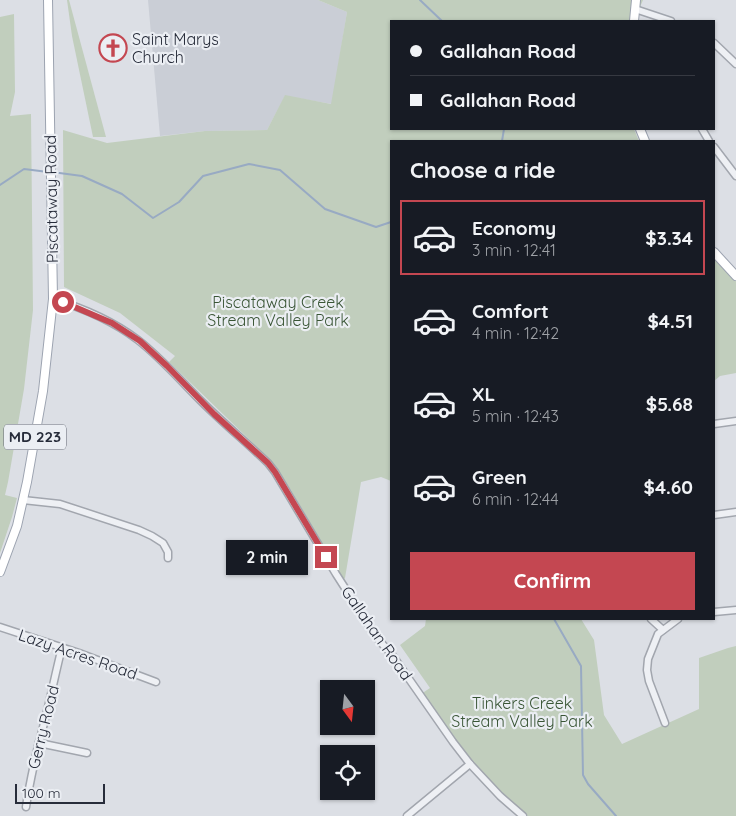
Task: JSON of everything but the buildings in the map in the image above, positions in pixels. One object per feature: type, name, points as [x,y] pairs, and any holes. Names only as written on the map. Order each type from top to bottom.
[{"type":"main road","name":"Piscataway Road","points":[[0,572],[17,526],[23,500],[43,391],[53,299],[48,0]]},
{"type":"main road","points":[[634,20],[636,0]]},
{"type":"main road","points":[[715,253],[736,276]]},
{"type":"street","points":[[634,9],[668,20]]},
{"type":"street","points":[[715,46],[736,64]]},
{"type":"street","points":[[715,148],[736,176]]},
{"type":"street","name":"Gallahan Road","points":[[53,299],[99,317],[140,341],[214,414],[268,463],[377,638],[393,656],[470,764],[500,796],[524,816]]},
{"type":"street","points":[[715,424],[736,421]]},
{"type":"street","points":[[23,500],[60,504],[139,530],[163,543],[168,552],[168,558]]},
{"type":"street","points":[[715,515],[736,512]]},
{"type":"street","points":[[715,612],[736,610]]},
{"type":"street","points":[[652,620],[663,630]]},
{"type":"street","points":[[665,723],[649,681],[648,659],[658,634],[677,620]]},
{"type":"street","name":"Lazy Acres Road","points":[[0,627],[62,647],[156,682]]},
{"type":"street","name":"Gerry Road","points":[[26,807],[33,764],[62,647]]},
{"type":"street","points":[[39,743],[86,753]]},
{"type":"street","points":[[407,816],[470,764]]},
{"type":"shaded area","points":[[148,0],[318,0],[347,12],[332,104],[285,96],[267,130],[205,131],[160,136]]},
{"type":"green space","points":[[67,0],[69,0],[106,137],[93,137],[72,36]]},
{"type":"green space","name":"Piscataway Creek Stream Valley Park","points":[[318,0],[643,0],[634,20],[390,20],[390,130],[634,130],[639,140],[390,140],[390,481],[381,477],[361,482],[345,578],[343,580],[291,490],[273,465],[258,448],[169,362],[175,356],[120,313],[64,287],[63,130],[107,143],[205,131],[267,130],[285,95],[331,104],[347,12]]},
{"type":"green space","points":[[14,14],[15,92],[10,116],[31,114],[33,310],[24,389],[5,495],[17,498],[0,553],[0,17]]},
{"type":"green space","points":[[715,255],[736,279],[736,373],[720,376],[715,380]]},
{"type":"green space","name":"Tinkers Creek Stream Valley Park","points":[[426,620],[582,620],[594,640],[604,715],[622,744],[699,709],[699,658],[736,646],[736,816],[528,816],[506,801],[511,801],[493,787],[472,765],[421,694],[430,688],[400,645],[425,626]]},
{"type":"waterway","points":[[420,0],[441,20]]},
{"type":"waterway","points":[[502,140],[504,130]]},
{"type":"waterway","points":[[52,172],[82,176],[122,194],[153,218],[179,202],[203,176],[249,164],[280,170],[325,209],[376,227],[390,222]]},
{"type":"waterway","points":[[0,185],[24,169],[48,172]]},
{"type":"waterway","points":[[555,620],[581,666],[583,775],[588,784],[616,816]]},
{"type":"place","name":"Saint Marys Church","points":[[113,48]]},
{"type":"route","points":[[63,302],[112,323],[140,341],[214,414],[268,463],[326,557]]}]
